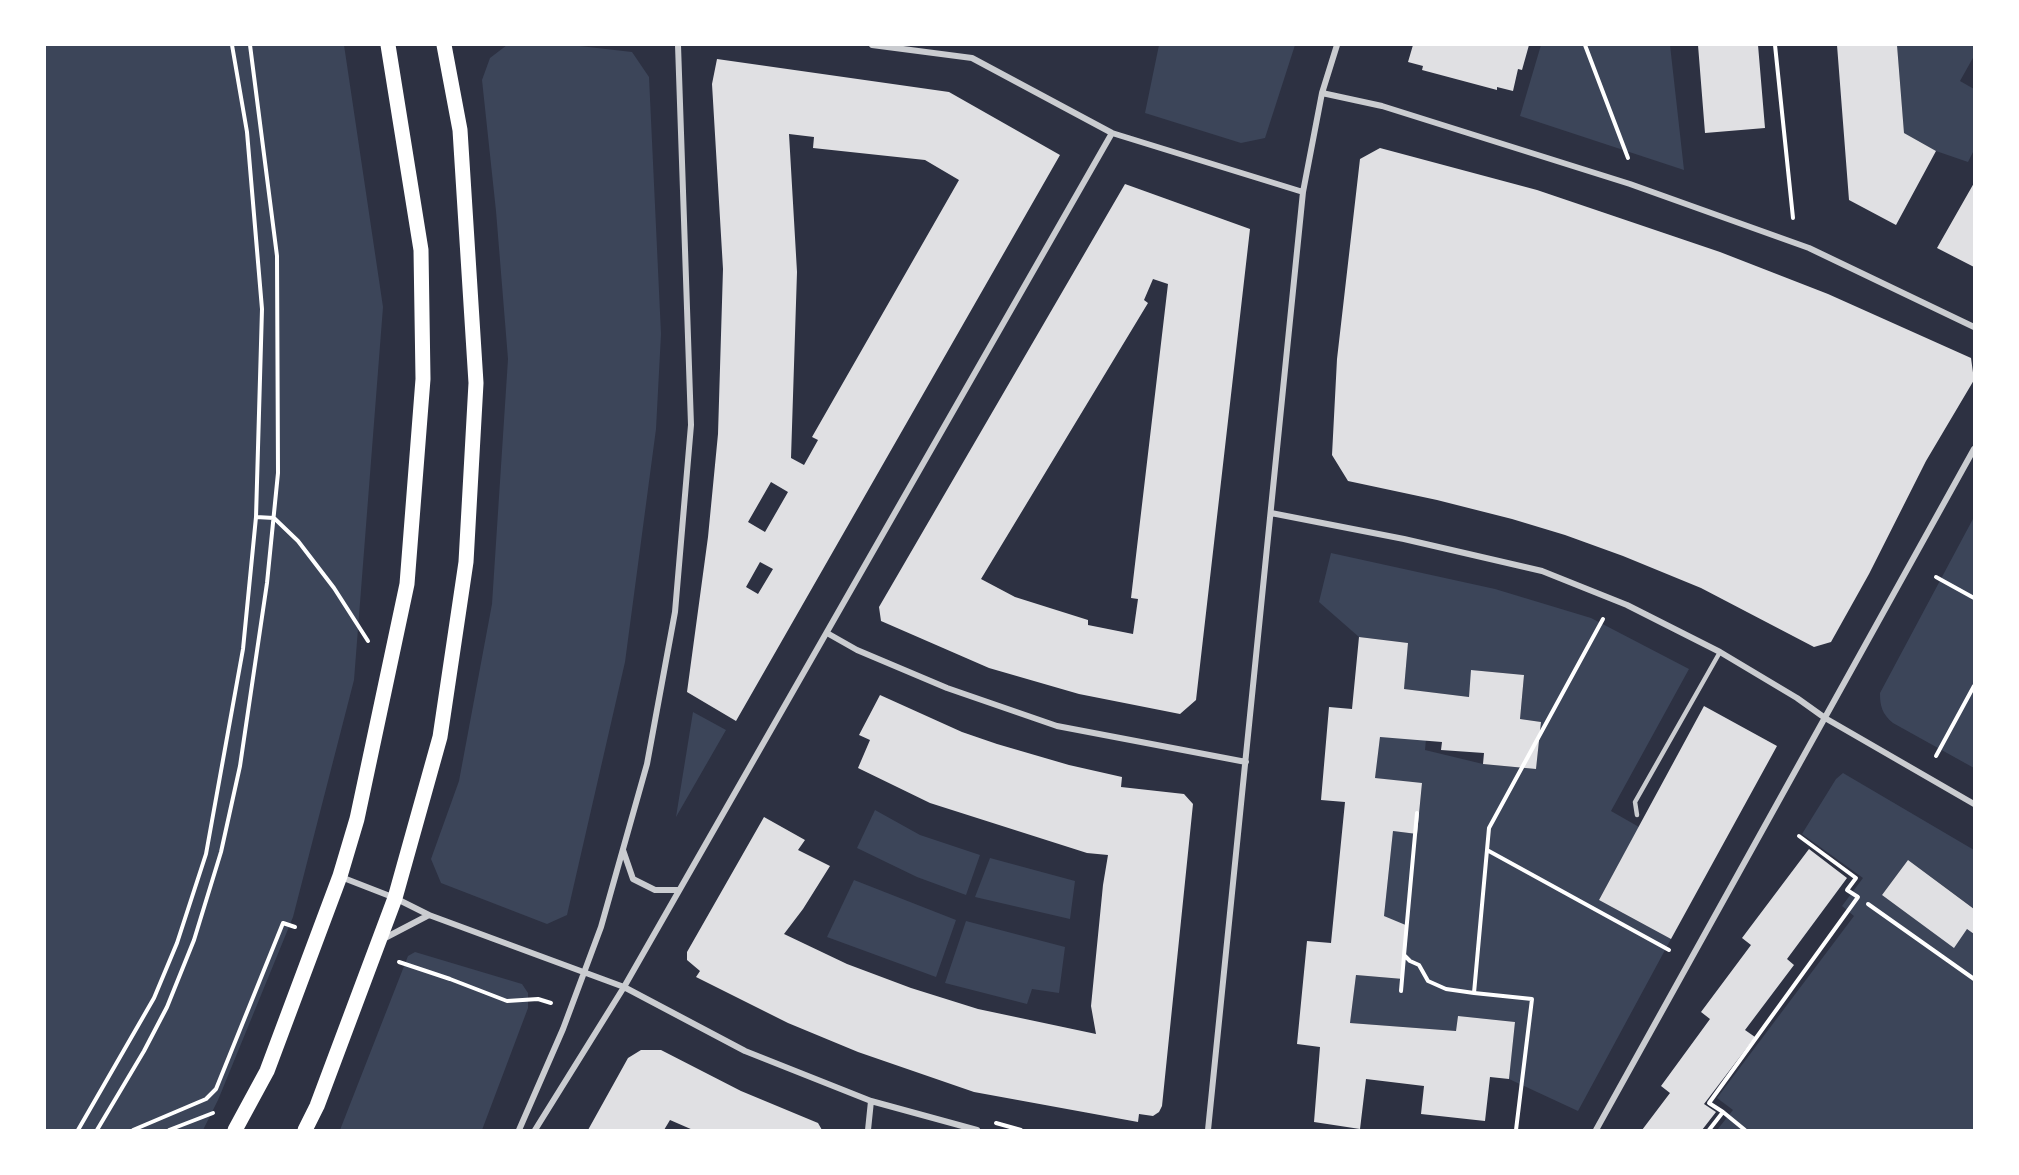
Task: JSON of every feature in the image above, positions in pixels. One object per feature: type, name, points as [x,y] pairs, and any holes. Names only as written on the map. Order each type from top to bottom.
[{"type":"main road","points":[[235,1130],[267,1071],[340,876],[357,819],[407,584],[423,379],[421,250],[388,45]]},
{"type":"main road","points":[[306,1130],[395,898],[440,737],[466,562],[476,383],[460,130],[444,45]]},
{"type":"street","points":[[519,1130],[585,973],[601,927],[647,764],[675,612],[691,425],[678,45]]},
{"type":"street","points":[[872,45],[972,58],[1112,133],[1303,192]]},
{"type":"street","points":[[1208,1130],[1303,192],[1322,93],[1337,45]]},
{"type":"street","points":[[1322,93],[1382,106],[1630,184],[1809,248],[1974,327]]},
{"type":"street","points":[[535,1130],[624,987],[1112,133]]},
{"type":"street","points":[[1596,1130],[1974,449]]},
{"type":"street","points":[[1271,513],[1404,539],[1542,571],[1627,605],[1720,652],[1797,698],[1825,718],[1974,804]]},
{"type":"street","points":[[827,633],[856,650],[947,688],[1057,726],[1246,762]]},
{"type":"street","points":[[623,850],[633,879],[655,890],[679,890]]},
{"type":"street","points":[[340,876],[395,898],[429,915],[624,987],[745,1051],[871,1101],[977,1130]]},
{"type":"street","points":[[380,940],[429,915]]},
{"type":"street","points":[[868,1130],[871,1101]]},
{"type":"lane","points":[[1637,815],[1635,802],[1720,652]]},
{"type":"path","points":[[78,1130],[154,998],[177,943],[206,854],[243,649],[256,517],[262,309],[247,132],[232,45]]},
{"type":"path","points":[[97,1130],[125,1085],[167,1006],[194,940],[221,852],[242,755],[267,584],[278,473],[277,256],[250,45]]},
{"type":"path","points":[[1585,45],[1628,158]]},
{"type":"path","points":[[1775,45],[1793,218]]},
{"type":"path","points":[[256,517],[274,518],[298,541],[334,588],[367,641],[393,652]]},
{"type":"path","points":[[1936,578],[1974,598]]},
{"type":"path","points":[[1474,993],[1489,828],[1604,618]]},
{"type":"path","points":[[1935,756],[1974,686]]},
{"type":"path","points":[[1401,991],[1417,813]]},
{"type":"path","points":[[1745,1130],[1709,1103],[1858,897],[1847,890],[1856,878],[1799,836]]},
{"type":"path","points":[[1487,850],[1670,950]]},
{"type":"path","points":[[1868,904],[1974,979]]},
{"type":"path","points":[[1404,955],[1419,965],[1428,981],[1446,989],[1532,999],[1516,1130]]},
{"type":"path","points":[[1709,1130],[1723,1112]]},
{"type":"shaded area","points":[[45,45],[344,45],[383,307],[354,680],[293,917],[218,1100],[203,1130],[45,1130]]},
{"type":"shaded area","points":[[507,45],[571,45],[632,52],[649,77],[661,334],[656,429],[625,662],[567,915],[547,924],[441,883],[431,859],[459,781],[492,604],[508,359],[482,80],[490,58]]},
{"type":"shaded area","points":[[1159,45],[1295,45],[1265,138],[1241,143],[1145,113]]},
{"type":"shaded area","points":[[1541,45],[1670,45],[1684,170],[1520,116]]},
{"type":"shaded area","points":[[1897,45],[1974,45],[1974,56],[1960,81],[1974,89],[1974,150],[1968,162],[1936,151],[1904,133]]},
{"type":"shaded area","points":[[1974,517],[1974,768],[1893,723],[1882,710],[1880,693]]},
{"type":"shaded area","points":[[1331,553],[1495,589],[1591,618],[1689,669],[1611,811],[1639,827],[1599,900],[1671,939],[1578,1111],[1509,1079],[1515,1022],[1458,1016],[1456,1031],[1350,1023],[1356,975],[1402,979],[1408,927],[1384,916],[1393,831],[1417,834],[1422,784],[1375,778],[1380,737],[1426,739],[1425,750],[1483,764],[1536,769],[1541,722],[1520,719],[1524,675],[1472,670],[1469,697],[1404,689],[1408,643],[1359,637],[1319,602]]},
{"type":"shaded area","points":[[693,712],[726,730],[676,817]]},
{"type":"shaded area","points":[[1843,773],[1974,850],[1973,908],[1908,860],[1882,895],[1954,947],[1967,929],[1974,934],[1974,1130],[1717,1130],[1733,1110],[1717,1098],[1854,916],[1842,906],[1863,878],[1802,834],[1836,779]]},
{"type":"shaded area","points":[[875,810],[920,835],[980,855],[966,895],[917,877],[857,848]]},
{"type":"shaded area","points":[[990,858],[1075,881],[1070,919],[975,897]]},
{"type":"shaded area","points":[[854,880],[956,920],[936,977],[827,937]]},
{"type":"shaded area","points":[[966,921],[1065,947],[1059,993],[1032,989],[1027,1004],[945,983]]},
{"type":"shaded area","points":[[415,952],[522,984],[528,993],[528,1008],[482,1130],[340,1130],[408,956]]},
{"type":"building","points":[[1413,45],[1529,45],[1522,70],[1518,69],[1513,91],[1497,87],[1497,90],[1422,70],[1423,66],[1408,62]]},
{"type":"building","points":[[1698,45],[1758,45],[1765,128],[1705,133]]},
{"type":"building","points":[[1837,45],[1897,45],[1904,133],[1936,151],[1896,225],[1849,200]]},
{"type":"building","points":[[717,59],[949,92],[1060,155],[736,721],[687,692],[708,537],[718,434],[723,269],[712,84]],"holes":[[[789,134],[814,137],[813,148],[925,160],[959,180],[812,437],[818,440],[804,465],[791,458],[797,272]],[[771,482],[788,492],[765,532],[748,522]],[[760,562],[773,569],[758,594],[746,587]]]},
{"type":"building","points":[[1380,148],[1537,190],[1720,252],[1828,294],[1971,358],[1974,380],[1926,461],[1869,574],[1831,642],[1814,647],[1701,588],[1565,535],[1437,500],[1348,481],[1332,455],[1337,359],[1360,159]]},
{"type":"building","points":[[1974,183],[1974,267],[1937,248]]},
{"type":"building","points":[[1125,184],[1250,229],[1196,700],[1180,714],[1079,694],[989,668],[881,621],[879,607]],"holes":[[[1153,279],[1168,284],[1131,598],[1138,599],[1133,634],[1088,625],[1088,620],[1015,597],[981,579],[1148,303],[1144,300]]]},
{"type":"building","points":[[1359,637],[1408,643],[1404,689],[1469,697],[1471,670],[1524,675],[1520,719],[1541,722],[1536,769],[1483,764],[1484,753],[1441,750],[1442,742],[1380,737],[1375,778],[1422,783],[1417,834],[1393,831],[1384,916],[1408,926],[1403,979],[1356,975],[1350,1023],[1456,1031],[1458,1016],[1515,1022],[1509,1079],[1490,1077],[1485,1121],[1421,1114],[1424,1086],[1366,1079],[1360,1129],[1314,1122],[1320,1047],[1297,1044],[1307,941],[1331,943],[1345,802],[1321,800],[1329,707],[1352,709]]},
{"type":"building","points":[[880,695],[962,732],[1069,765],[1122,777],[1121,787],[1184,794],[1193,804],[1162,1106],[1153,1116],[1139,1114],[1138,1122],[974,1092],[858,1052],[788,1023],[696,977],[700,971],[687,960],[687,952],[764,817],[805,840],[798,850],[830,866],[784,934],[847,964],[911,988],[978,1009],[1096,1034],[1091,1006],[1108,855],[1087,853],[930,803],[858,768],[870,740],[859,735]]},
{"type":"building","points":[[1704,706],[1777,746],[1671,939],[1599,900]]},
{"type":"building","points":[[1809,849],[1847,878],[1787,959],[1794,965],[1745,1030],[1755,1037],[1704,1104],[1716,1112],[1702,1130],[1642,1130],[1670,1093],[1661,1086],[1710,1019],[1701,1012],[1751,945],[1742,938]]},
{"type":"building","points":[[1908,860],[1974,909],[1974,934],[1967,929],[1954,948],[1882,895]]},
{"type":"building","points":[[641,1050],[661,1050],[741,1091],[818,1123],[822,1130],[693,1130],[670,1120],[664,1130],[588,1130],[628,1058]]}]
